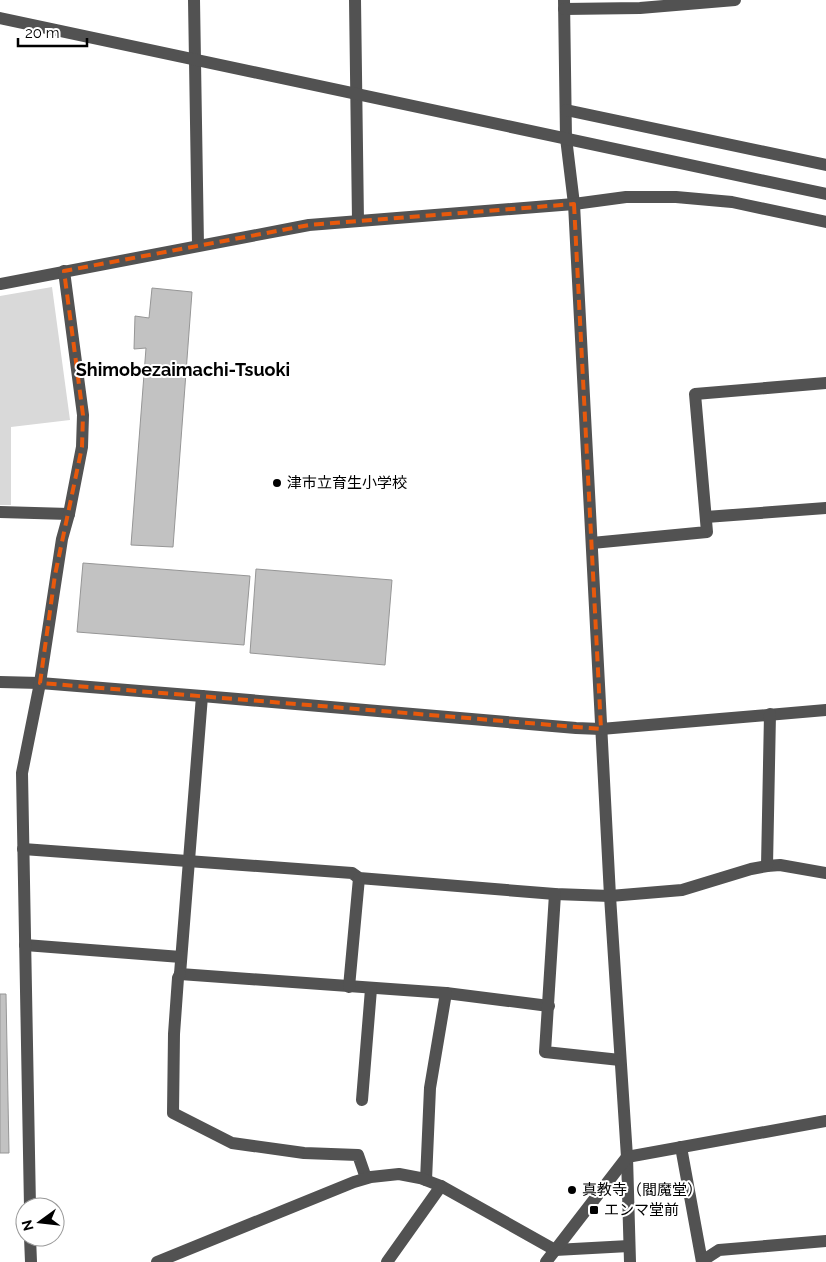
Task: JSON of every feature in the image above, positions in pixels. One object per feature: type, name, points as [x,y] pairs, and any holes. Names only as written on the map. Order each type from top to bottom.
[{"type":"street","points":[[194,0],[198,245]]},
{"type":"street","points":[[355,0],[358,221]]},
{"type":"street","points":[[630,1262],[627,1157],[610,896],[574,204],[566,138],[564,5],[640,8],[735,0]]},
{"type":"street","points":[[0,18],[195,58],[826,194]]},
{"type":"street","points":[[566,110],[826,165]]},
{"type":"street","points":[[0,284],[309,225],[574,204],[626,197],[676,197],[732,202],[826,222]]},
{"type":"street","points":[[30,1197],[22,773],[40,683],[62,539],[69,514],[82,447],[83,415],[64,271]]},
{"type":"street","points":[[592,544],[707,532],[695,394],[826,383]]},
{"type":"street","points":[[706,517],[826,508]]},
{"type":"street","points":[[0,512],[69,514]]},
{"type":"street","points":[[0,682],[40,683],[601,729],[826,710]]},
{"type":"street","points":[[202,696],[174,1034],[173,1113],[232,1143],[304,1153],[358,1155],[366,1178]]},
{"type":"street","points":[[767,866],[770,714]]},
{"type":"street","points":[[23,849],[352,873],[359,878],[555,894],[610,896],[682,890],[767,866],[780,866],[826,873]]},
{"type":"street","points":[[349,987],[359,878]]},
{"type":"street","points":[[555,894],[545,1052],[620,1060]]},
{"type":"street","points":[[25,945],[181,957]]},
{"type":"street","points":[[180,974],[446,993],[549,1006]]},
{"type":"street","points":[[362,1100],[371,989]]},
{"type":"street","points":[[426,1180],[430,1088],[446,993]]},
{"type":"street","points":[[546,1262],[627,1157],[826,1121]]},
{"type":"street","points":[[681,1147],[702,1261],[719,1250],[826,1241]]},
{"type":"street","points":[[157,1262],[354,1182],[366,1178],[399,1174],[426,1180],[441,1186],[555,1250],[629,1246]]},
{"type":"street","points":[[387,1262],[441,1186]]},
{"type":"street","points":[[30,1247],[31,1262]]},
{"type":"highlighted area","points":[[574,204],[601,729],[40,683],[55,575],[82,447],[83,415],[64,271],[309,225]]},
{"type":"shaded area","points":[[52,287],[70,420],[11,427],[11,505],[0,505],[0,296]]},
{"type":"building","points":[[152,288],[192,292],[173,547],[131,545],[146,348],[134,349],[135,316],[149,318]]},
{"type":"building","points":[[83,563],[250,576],[244,645],[77,632]]},
{"type":"building","points":[[256,569],[392,580],[385,665],[250,653]]},
{"type":"building","points":[[0,994],[6,994],[9,1153],[0,1153]]},
{"type":"place","name":"津市立育生小学校","points":[[277,483]]},
{"type":"place","name":"真教寺（閻魔堂）","points":[[572,1190]]},
{"type":"place","name":"エンマ堂前","points":[[594,1210]]},
{"type":"district","name":"Shimobezaimachi-Tsuoki","points":[[183,370]]}]
